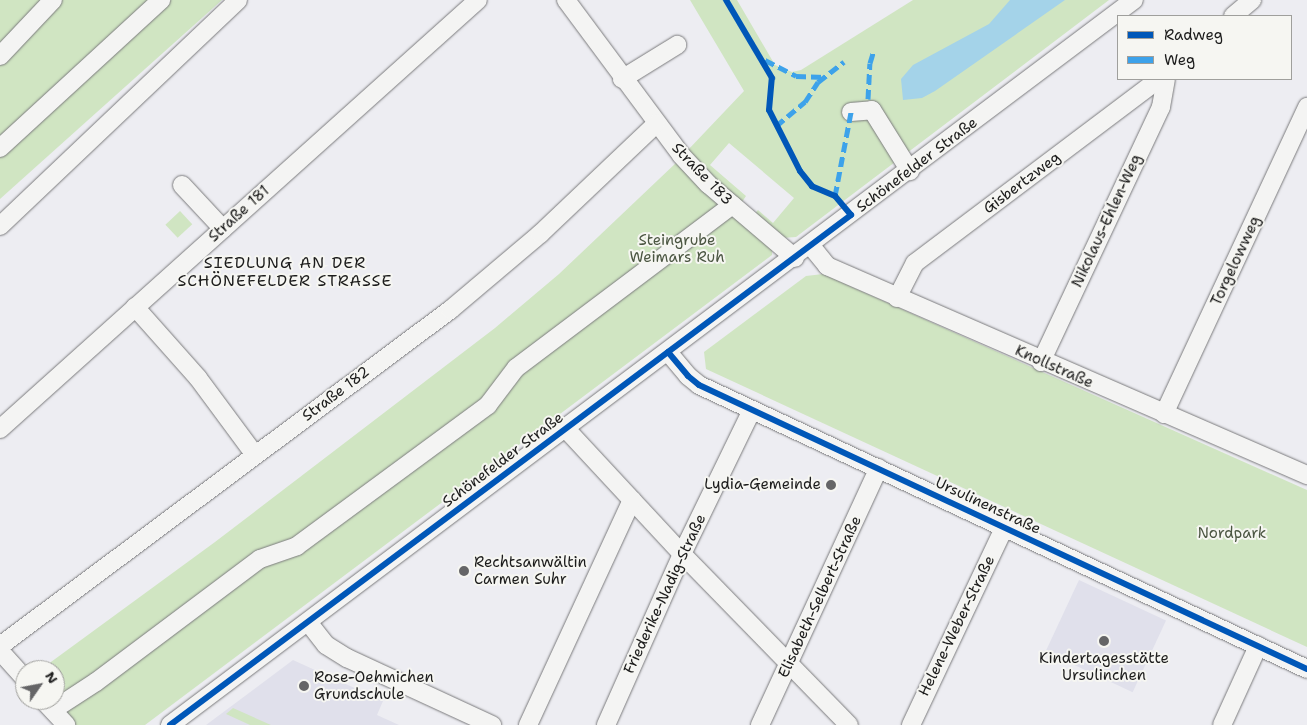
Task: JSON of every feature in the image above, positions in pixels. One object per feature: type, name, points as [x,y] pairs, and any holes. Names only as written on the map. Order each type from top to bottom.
[{"type":"street","points":[[0,56],[53,0]]},
{"type":"street","points":[[0,148],[162,0]]},
{"type":"street","points":[[0,226],[238,0]]},
{"type":"street","name":"Straße 181","points":[[0,429],[478,0]]},
{"type":"street","name":"Straße 183","points":[[566,0],[622,79],[681,155],[732,205],[786,247],[795,258]]},
{"type":"street","name":"Schönefelder Straße","points":[[1120,14],[1134,0]]},
{"type":"street","points":[[1234,15],[1252,0]]},
{"type":"street","name":"Schönefelder Straße","points":[[170,725],[1117,16]]},
{"type":"street","points":[[622,79],[677,45]]},
{"type":"street","name":"Gisbertzweg","points":[[897,298],[915,263],[1158,80]]},
{"type":"street","name":"Nikolaus-Ehlen-Weg","points":[[1041,362],[1161,107],[1166,80]]},
{"type":"street","name":"Torgelowweg","points":[[1164,414],[1307,107]]},
{"type":"street","points":[[851,112],[872,110],[910,171]]},
{"type":"street","name":"Straße 182","points":[[0,646],[484,282],[540,234],[656,124]]},
{"type":"street","points":[[182,185],[223,229]]},
{"type":"street","points":[[65,699],[80,694],[260,559],[297,546],[488,405],[516,368],[732,205]]},
{"type":"street","name":"Knollstraße","points":[[811,246],[827,266],[1041,362],[1307,475]]},
{"type":"street","points":[[135,307],[198,378],[255,455]]},
{"type":"street","name":"Ursulinenstraße","points":[[668,352],[694,382],[1307,669]]},
{"type":"street","name":"Friederike-Nadig-Straße","points":[[606,725],[682,554],[752,410]]},
{"type":"street","points":[[566,428],[682,554],[849,725]]},
{"type":"street","name":"Elisabeth-Selbert-Straße","points":[[760,725],[790,664],[879,468]]},
{"type":"street","points":[[528,725],[632,500]]},
{"type":"street","name":"Helene-Weber-Straße","points":[[911,725],[1004,528]]},
{"type":"street","points":[[308,622],[326,645],[347,658],[492,725]]},
{"type":"street","points":[[1222,725],[1258,646]]},
{"type":"street","points":[[0,651],[15,668]]},
{"type":"street","points":[[52,710],[66,725]]},
{"type":"shaded area","name":"Kindertagesstätte Ursulinchen","points":[[1079,580],[1166,621],[1133,692],[1046,652]]},
{"type":"shaded area","name":"Rose-Oehmichen Grundschule","points":[[293,660],[383,701],[377,715],[399,725],[206,725]]},
{"type":"green space","points":[[0,0],[222,0],[0,199]]},
{"type":"green space","points":[[690,0],[737,0],[775,65],[792,72],[801,70],[913,0],[1109,0],[796,237],[782,238],[753,216],[758,210],[773,223],[794,198],[729,143],[710,165],[746,196],[740,205],[687,151],[744,91]]},
{"type":"green space","name":"Steingrube Weimars Ruh","points":[[678,161],[772,244],[772,255],[145,725],[76,725],[62,710],[65,710],[65,660],[54,660],[215,542],[495,328],[559,274]]},
{"type":"green space","points":[[180,211],[192,224],[178,238],[165,225]]},
{"type":"green space","name":"Nordpark","points":[[823,274],[1307,490],[1307,647],[706,369],[704,352],[806,276]]},
{"type":"green space","points":[[233,708],[271,725],[250,725],[226,714]]},
{"type":"water","points":[[1010,0],[1065,0],[935,91],[922,98],[903,100],[901,79],[913,65],[989,24]]},
{"type":"marked path","points":[[868,99],[870,63],[874,50]]},
{"type":"marked path","points":[[765,60],[796,76],[825,77]]},
{"type":"marked path","points":[[776,126],[805,102],[818,82],[844,62]]},
{"type":"marked path","points":[[835,196],[851,112]]},
{"type":"cycle path","points":[[170,725],[851,215],[835,196],[812,186],[800,171],[769,110],[772,78],[726,0]]},
{"type":"cycle path","points":[[668,352],[688,376],[699,385],[1307,669]]},
{"type":"place","name":"Lydia-Gemeinde","points":[[831,485]]},
{"type":"place","name":"Rechtsanwältin Carmen Suhr","points":[[464,571]]},
{"type":"place","name":"Kindertagesstätte Ursulinchen","points":[[1104,641]]},
{"type":"place","name":"Rose-Oehmichen Grundschule","points":[[304,686]]},
{"type":"district","name":"SIEDLUNG AN DER SCHÖNEFELDER STRASSE","points":[[285,272]]}]
